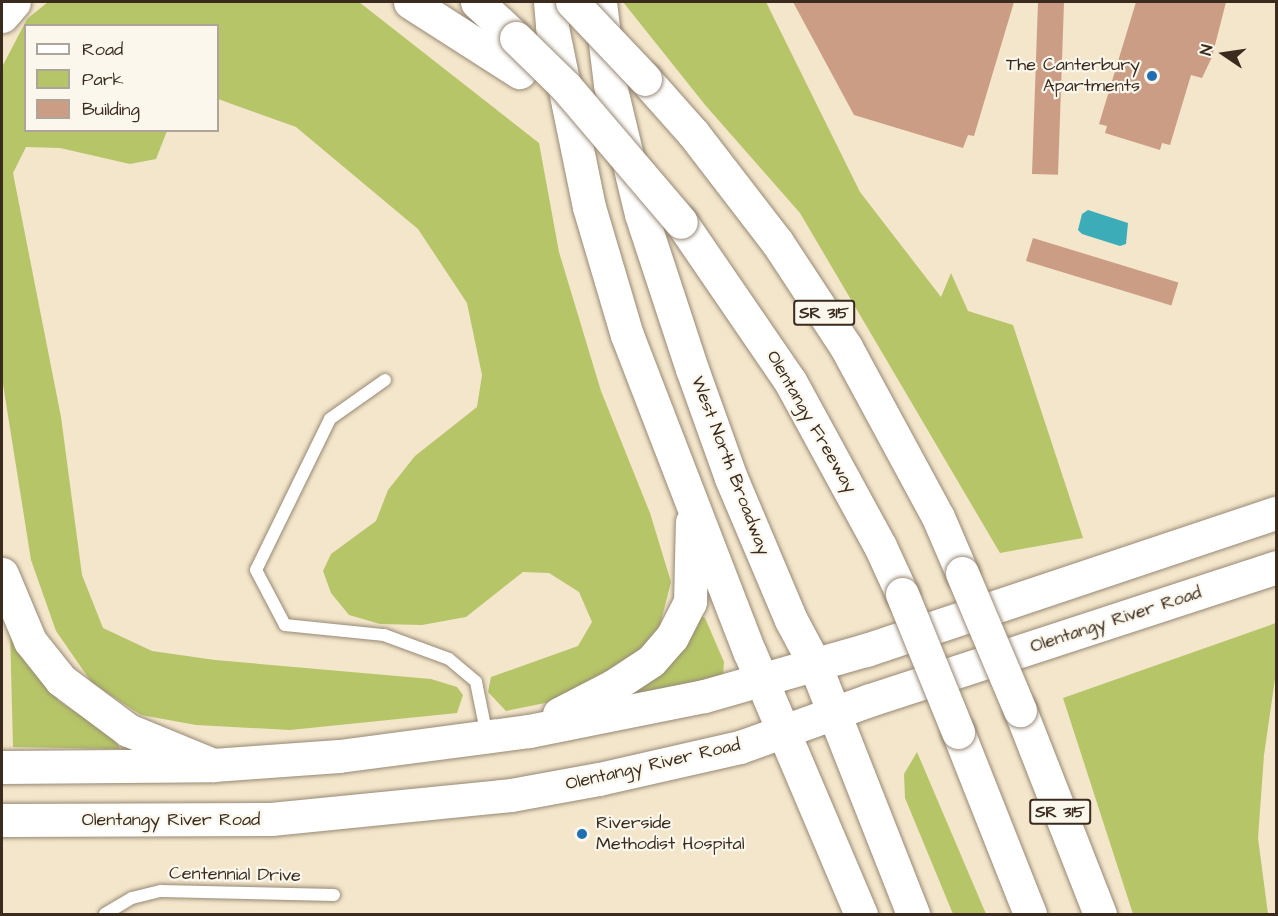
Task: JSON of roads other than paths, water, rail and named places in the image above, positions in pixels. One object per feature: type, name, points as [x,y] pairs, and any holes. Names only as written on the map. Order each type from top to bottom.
[{"type":"main road","points":[[2,16],[14,2]]},
{"type":"main road","points":[[410,2],[519,72],[681,222]]},
{"type":"main road","name":"Olentangy Freeway","points":[[477,2],[566,87],[681,222],[790,381],[880,546],[902,594],[1030,915]]},
{"type":"main road","points":[[550,2],[552,27],[589,207],[627,335],[692,508],[783,732],[861,915]]},
{"type":"main road","name":"SR 315","points":[[572,2],[693,133],[777,242],[846,347],[938,517],[1020,710],[1100,915]]},
{"type":"main road","name":"West North Broadway","points":[[600,2],[610,85],[641,214],[731,478],[791,620],[816,665],[913,915]]},
{"type":"main road","points":[[529,731],[613,686],[651,661],[672,637],[690,602],[692,508]]},
{"type":"main road","points":[[2,767],[213,765],[359,753],[529,731],[763,682],[1276,513]]},
{"type":"main road","name":"Olentangy River Road","points":[[2,820],[271,819],[511,795],[725,751],[1276,567]]},
{"type":"main road","points":[[2,574],[30,640],[61,680],[128,730],[213,765]]},
{"type":"lane","points":[[385,380],[330,419],[256,570],[285,625],[384,635],[449,659],[476,682],[487,737]]},
{"type":"lane","name":"Centennial Drive","points":[[105,915],[132,898],[161,891],[334,895]]},
{"type":"water","points":[[1088,210],[1128,223],[1126,244],[1120,246],[1082,234],[1078,230],[1082,214]]},
{"type":"place","name":"The Canterbury Apartments","points":[[1152,76]]},
{"type":"place","name":"Riverside Methodist Hospital","points":[[582,834]]}]
